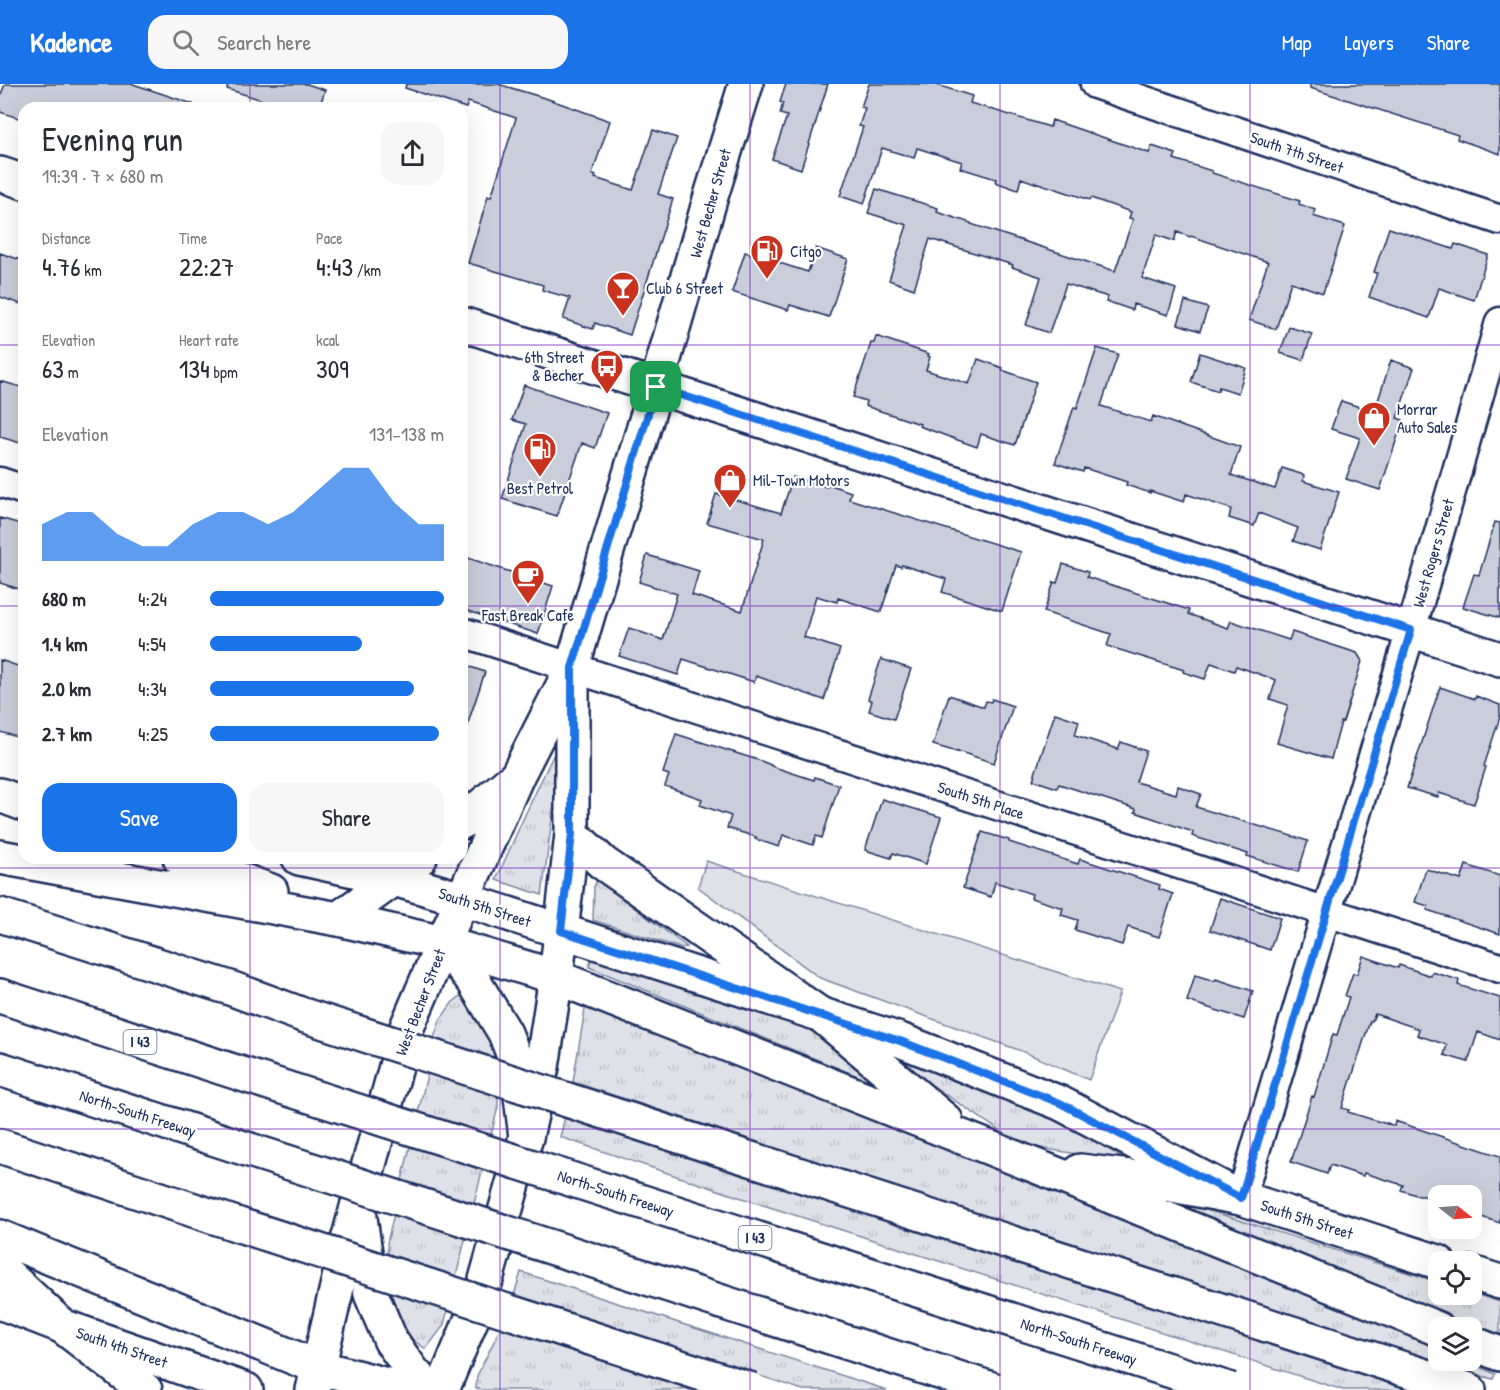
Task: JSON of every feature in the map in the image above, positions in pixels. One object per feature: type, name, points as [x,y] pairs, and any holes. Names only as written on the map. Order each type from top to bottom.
[{"type":"main road","name":"West Becher Street","points":[[315,1379],[348,1240],[408,1027],[517,776],[572,668],[746,84]]},
{"type":"main road","points":[[0,174],[18,180]]},
{"type":"main road","points":[[468,326],[1500,659]]},
{"type":"main road","name":"West Becher Street","points":[[442,1390],[482,1294],[526,1137],[542,1067],[556,977],[572,834],[572,668]]},
{"type":"main road","points":[[468,817],[517,776]]},
{"type":"main road","points":[[0,790],[18,794]]},
{"type":"main road","points":[[0,795],[18,802]]},
{"type":"main road","points":[[572,834],[603,863],[821,1015],[965,1138]]},
{"type":"main road","points":[[0,857],[18,860]]},
{"type":"main road","points":[[38,864],[333,918],[443,943],[556,977],[1051,1172],[1428,1325]]},
{"type":"main road","points":[[197,864],[262,887],[333,918]]},
{"type":"main road","name":"South 5th Street","points":[[326,864],[394,879],[462,899],[900,1041],[1060,1103],[1241,1198],[1428,1259]]},
{"type":"main road","points":[[333,918],[394,879],[413,864]]},
{"type":"main road","points":[[0,915],[230,988],[303,1015],[1469,1390]]},
{"type":"main road","points":[[443,943],[473,980],[506,1033],[517,1064],[526,1137]]},
{"type":"main road","name":"North-South Freeway","points":[[0,996],[1231,1390]]},
{"type":"main road","name":"North-South Freeway","points":[[0,1069],[995,1390]]},
{"type":"main road","points":[[0,1146],[752,1390]]},
{"type":"main road","points":[[1051,1172],[1083,1171],[1130,1177],[1241,1198]]},
{"type":"main road","points":[[358,1204],[371,1294],[392,1341],[413,1372],[430,1390]]},
{"type":"main road","points":[[0,1237],[315,1379],[406,1390]]},
{"type":"main road","points":[[0,1268],[62,1326],[145,1390]]},
{"type":"main road","points":[[1482,1276],[1500,1282]]},
{"type":"main road","name":"South 4th Street","points":[[0,1302],[246,1390]]},
{"type":"main road","points":[[1482,1347],[1500,1354]]},
{"type":"street","name":"South 7th Street","points":[[1095,84],[1500,220]]},
{"type":"street","name":"West Rogers Street","points":[[1241,1198],[1411,630],[1500,322]]},
{"type":"street","points":[[0,482],[18,488]]},
{"type":"street","name":"South 5th Place","points":[[468,634],[1500,968]]},
{"type":"green space","points":[[559,743],[562,743],[542,895],[496,880]]},
{"type":"green space","points":[[706,861],[1120,992],[1089,1080],[1024,1052],[820,978],[698,887]]},
{"type":"green space","points":[[597,880],[687,947],[680,948],[593,920],[594,887]]},
{"type":"green space","points":[[592,958],[805,1027],[893,1086],[892,1090],[589,967]]},
{"type":"green space","points":[[464,993],[488,1035],[497,1065],[498,1107],[444,1325],[426,1349],[413,1340],[402,1323],[390,1292],[387,1243],[433,1041],[440,1020],[452,1003]]},
{"type":"green space","points":[[586,1003],[1428,1342],[1428,1361],[1376,1347],[1271,1309],[573,1082]]},
{"type":"green space","points":[[901,1059],[1008,1097],[1120,1157],[1117,1161],[1030,1146],[1009,1137],[905,1067]]},
{"type":"green space","points":[[566,1113],[1427,1390],[1343,1390],[757,1203],[560,1137]]},
{"type":"green space","points":[[1127,1185],[1428,1279],[1428,1305],[1482,1305],[1482,1296],[1500,1302],[1500,1344],[1482,1334],[1482,1317],[1435,1317],[1127,1194]]},
{"type":"green space","points":[[521,1272],[887,1390],[803,1390],[514,1295]]},
{"type":"green space","points":[[503,1323],[708,1390],[483,1390],[476,1388],[477,1376]]},
{"type":"green space","points":[[1482,1368],[1495,1374],[1493,1379],[1464,1371],[1482,1371]]},
{"type":"building","points":[[5,84],[133,84],[187,102],[18,102],[18,118],[0,112],[0,97]]},
{"type":"building","points":[[228,84],[307,84],[325,90],[321,102],[269,102],[227,89]]},
{"type":"building","points":[[406,84],[498,84],[610,121],[592,174],[596,176],[595,178],[633,190],[653,130],[677,138],[658,194],[673,199],[630,335],[595,323],[593,329],[563,319],[570,298],[542,290],[543,285],[468,263],[488,196],[491,197],[516,118],[468,102],[448,102],[405,88]]},
{"type":"building","points":[[786,84],[828,84],[801,169],[772,159],[787,116],[780,114],[783,103],[780,102]]},
{"type":"building","points":[[869,84],[934,84],[972,96],[970,103],[1050,127],[1052,120],[1149,153],[1152,146],[1176,154],[1174,159],[1300,201],[1299,204],[1315,210],[1313,216],[1345,226],[1323,293],[1291,282],[1276,329],[1249,320],[1268,262],[1177,232],[1174,241],[1156,235],[1142,278],[1176,289],[1168,315],[1133,304],[1132,310],[1106,301],[1108,297],[1066,284],[1049,333],[1026,325],[1041,277],[1012,267],[1013,265],[930,239],[914,289],[889,280],[907,225],[868,213],[876,189],[938,208],[937,212],[971,224],[1115,271],[1133,219],[1129,218],[1131,212],[1021,178],[1018,190],[995,182],[996,179],[960,168],[962,162],[917,148],[914,158],[882,148],[864,204],[840,196],[863,127],[859,126],[865,108],[861,107]]},
{"type":"building","points":[[1310,84],[1500,84],[1500,154],[1457,139],[1458,135],[1310,88]]},
{"type":"building","points":[[1389,228],[1453,249],[1455,244],[1488,255],[1474,300],[1439,288],[1429,318],[1369,297],[1377,273],[1374,272]]},
{"type":"building","points":[[816,248],[848,259],[829,317],[790,305],[788,310],[732,292],[745,252],[808,272]]},
{"type":"building","points":[[0,253],[18,259],[18,303],[0,297]]},
{"type":"building","points":[[1185,301],[1208,308],[1200,331],[1178,324]]},
{"type":"building","points":[[1289,327],[1312,334],[1303,360],[1280,353]]},
{"type":"building","points":[[876,336],[929,354],[926,370],[969,384],[978,359],[1036,382],[1015,445],[981,434],[977,447],[919,426],[920,424],[865,406],[866,401],[853,397],[871,343],[874,343]]},
{"type":"building","points":[[1097,348],[1118,354],[1101,406],[1151,422],[1153,416],[1240,447],[1231,475],[1275,489],[1282,468],[1304,475],[1303,481],[1339,492],[1320,550],[1293,541],[1298,528],[1259,513],[1254,526],[1229,518],[1231,509],[1186,494],[1184,502],[1126,485],[1127,482],[1084,468],[1083,472],[1055,463]]},
{"type":"building","points":[[1200,353],[1246,368],[1238,393],[1219,387],[1218,391],[1191,382]]},
{"type":"building","points":[[1391,360],[1414,368],[1397,418],[1403,420],[1380,490],[1346,479],[1360,438],[1331,429],[1341,401],[1375,410]]},
{"type":"building","points":[[0,381],[18,386],[18,442],[0,437]]},
{"type":"building","points":[[524,385],[607,413],[595,448],[582,443],[557,516],[502,499],[526,424],[512,420]]},
{"type":"building","points":[[793,477],[827,487],[828,484],[851,492],[849,499],[1021,552],[1002,611],[942,592],[946,579],[902,565],[901,567],[896,565],[881,612],[838,598],[837,602],[816,596],[804,637],[840,649],[824,700],[756,676],[754,682],[683,659],[678,675],[619,656],[629,628],[663,640],[677,594],[639,582],[647,555],[699,571],[692,595],[742,611],[764,539],[707,523],[716,494],[781,513]]},
{"type":"building","points":[[0,518],[18,523],[18,589],[0,583]]},
{"type":"building","points":[[1495,522],[1500,523],[1500,618],[1463,607],[1474,574],[1479,575]]},
{"type":"building","points":[[468,558],[553,586],[538,634],[468,611]]},
{"type":"building","points":[[1063,564],[1088,572],[1087,577],[1189,610],[1188,614],[1228,628],[1231,621],[1289,640],[1292,632],[1357,653],[1362,661],[1331,759],[1277,743],[1288,705],[1270,699],[1276,680],[1236,666],[1234,671],[1211,663],[1205,679],[1183,672],[1184,670],[1107,646],[1111,634],[1044,612]]},
{"type":"building","points":[[881,659],[911,669],[894,719],[869,711],[872,701],[868,699]]},
{"type":"building","points":[[0,660],[18,666],[18,737],[0,732]]},
{"type":"building","points":[[468,666],[485,672],[468,723]]},
{"type":"building","points":[[1440,687],[1500,705],[1500,717],[1474,804],[1439,793],[1438,797],[1407,788]]},
{"type":"building","points":[[949,695],[984,707],[986,701],[991,702],[992,699],[1013,706],[994,763],[933,745]]},
{"type":"building","points":[[1055,713],[1079,721],[1075,735],[1118,749],[1121,742],[1146,751],[1136,782],[1176,794],[1178,786],[1201,794],[1196,807],[1308,841],[1298,872],[1192,836],[1193,832],[1135,812],[1136,809],[1059,784],[1057,788],[1033,780]]},
{"type":"building","points":[[676,734],[814,780],[815,777],[839,785],[822,838],[816,836],[813,845],[783,835],[779,847],[727,828],[731,816],[700,805],[702,799],[665,786],[669,775],[663,773]]},
{"type":"building","points":[[882,799],[941,817],[926,864],[893,853],[891,858],[865,850]]},
{"type":"building","points":[[982,832],[1078,864],[1080,859],[1160,885],[1159,889],[1173,894],[1159,937],[1128,927],[1122,945],[1075,930],[1078,920],[1061,915],[1063,908],[1031,898],[1032,894],[995,882],[991,897],[963,888]]},
{"type":"building","points":[[1466,865],[1500,876],[1500,934],[1427,910],[1428,906],[1415,902],[1426,869],[1461,880]]},
{"type":"building","points":[[1220,898],[1280,918],[1270,950],[1210,930]]},
{"type":"building","points":[[1363,956],[1398,968],[1399,965],[1431,976],[1432,972],[1459,980],[1458,985],[1500,998],[1500,1040],[1478,1032],[1468,1062],[1444,1055],[1447,1045],[1417,1035],[1419,1029],[1375,1014],[1370,1021],[1342,1108],[1349,1110],[1348,1112],[1394,1126],[1395,1121],[1500,1156],[1500,1223],[1482,1217],[1482,1185],[1428,1185],[1428,1196],[1419,1196],[1401,1190],[1403,1185],[1364,1173],[1363,1176],[1330,1165],[1327,1174],[1291,1162],[1333,1034],[1337,1035],[1349,997],[1345,996],[1353,973],[1357,974]]},
{"type":"building","points":[[1195,975],[1253,991],[1244,1019],[1187,1001]]},
{"type":"place","name":"Citgo","points":[[767,280]]},
{"type":"place","name":"Club 6 Street","points":[[623,317]]},
{"type":"place","name":"6th Street & Becher","points":[[607,395]]},
{"type":"place","name":"Morrar Auto Sales","points":[[1374,447]]},
{"type":"place","name":"Best Petrol","points":[[540,478]]},
{"type":"place","name":"Mil-Town Motors","points":[[730,509]]},
{"type":"place","name":"Fast Break Cafe","points":[[528,605]]},
{"type":"route","points":[[656,387],[1411,630],[1241,1198],[1060,1103],[900,1041],[561,931],[572,834],[572,668],[656,387]]}]
